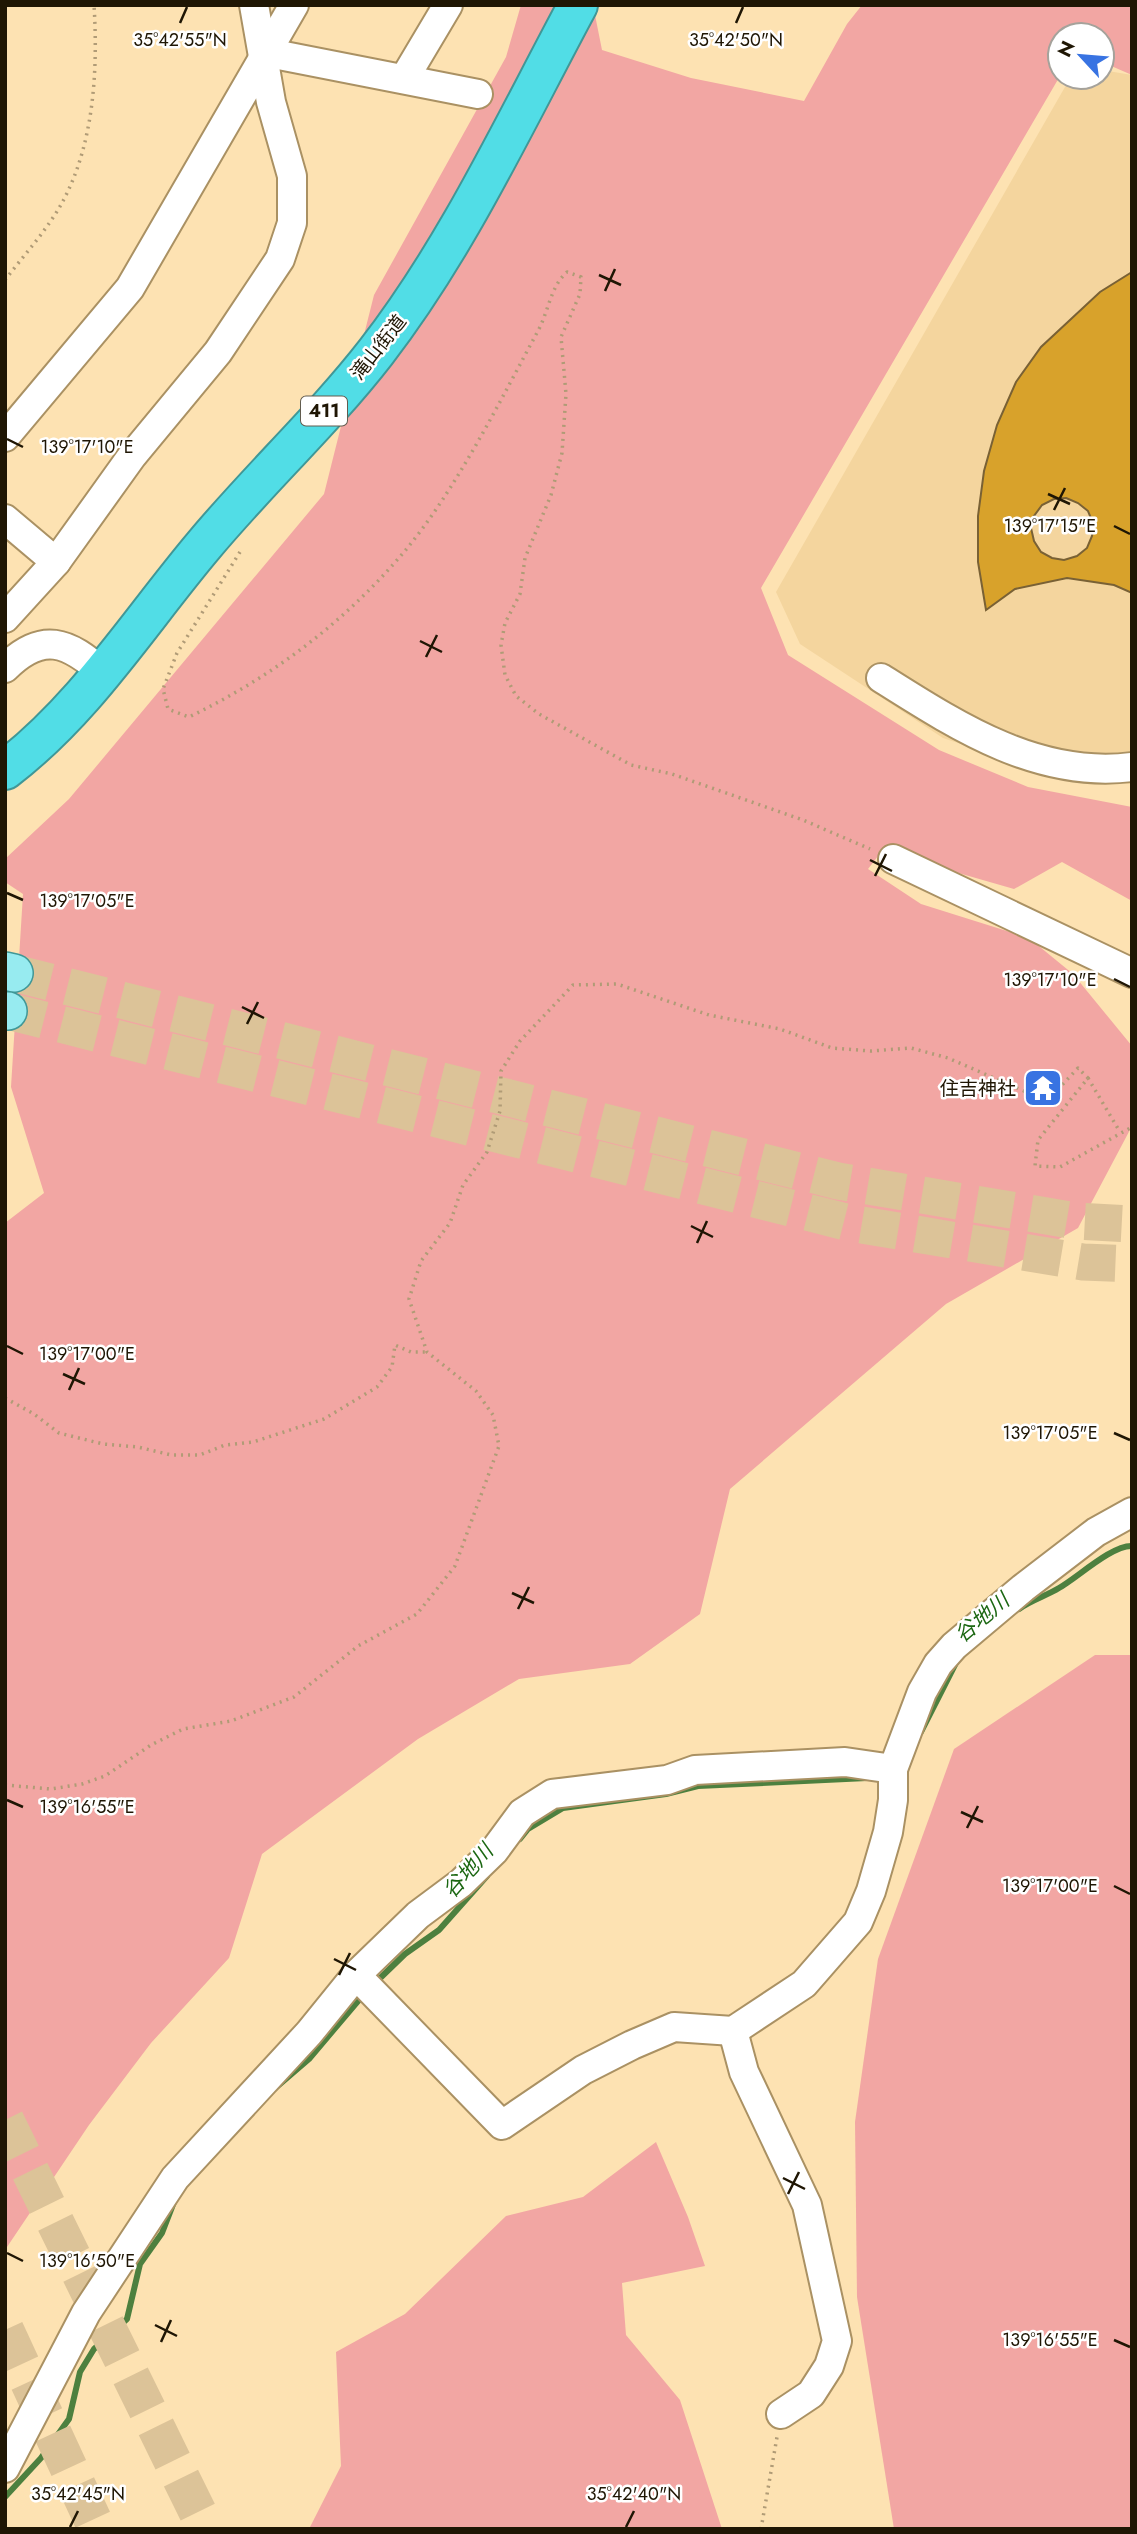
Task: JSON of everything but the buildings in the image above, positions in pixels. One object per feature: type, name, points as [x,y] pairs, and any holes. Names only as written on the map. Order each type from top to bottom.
[{"type":"highway","name":"滝山街道","points":[[5,770],[70,712],[104,674],[203,546],[292,444],[339,397],[409,306],[467,214],[578,5]]},
{"type":"street","points":[[5,618],[56,562],[132,456],[218,352],[280,259],[292,223],[292,176],[271,102],[254,5]]},
{"type":"street","points":[[5,437],[130,288],[294,5]]},
{"type":"street","points":[[404,79],[448,5]]},
{"type":"street","points":[[264,57],[279,55],[478,94]]},
{"type":"street","points":[[5,519],[56,562]]},
{"type":"street","points":[[5,668],[23,650],[35,645],[50,644],[87,658],[104,674]]},
{"type":"street","points":[[881,678],[967,732],[1009,749],[1060,763],[1114,769],[1132,767]]},
{"type":"street","points":[[893,859],[1132,972]]},
{"type":"street","points":[[356,1975],[502,2125],[583,2070],[674,2027],[733,2032],[804,1984],[858,1922],[882,1861],[893,1800],[893,1769],[922,1692],[939,1664],[954,1646],[1096,1532],[1132,1512]]},
{"type":"street","points":[[5,2468],[86,2313],[175,2178],[309,2033],[356,1975],[418,1914],[461,1883],[486,1859],[522,1813],[552,1794],[667,1780],[695,1770],[845,1762],[893,1769]]},
{"type":"street","points":[[733,2032],[744,2072],[807,2205],[837,2341],[829,2366],[811,2394],[781,2414]]},
{"type":"path","points":[[5,280],[62,203],[79,166],[97,59],[94,5]]},
{"type":"path","points":[[177,653],[163,689],[169,709],[189,716],[286,663],[346,613],[404,552],[442,499],[539,329],[551,302],[555,282],[567,272],[581,277],[580,294],[561,337],[566,394],[562,453],[551,495],[525,558],[520,594],[505,623],[500,645],[505,675],[516,696],[539,714],[631,765],[672,774],[792,816],[893,859]]},
{"type":"path","points":[[5,1785],[51,1789],[105,1776],[151,1745],[183,1729],[231,1721],[294,1697],[358,1646],[417,1614],[455,1566],[499,1446],[493,1415],[476,1391],[427,1352],[409,1299],[421,1261],[450,1223],[463,1185],[487,1152],[500,1111],[501,1071],[520,1041],[573,985],[617,984],[709,1014],[780,1030],[832,1048],[871,1051],[911,1048],[948,1058],[1048,1101],[1078,1068],[1088,1078],[1120,1132]]},
{"type":"path","points":[[1088,1078],[1038,1140],[1035,1166],[1060,1167],[1132,1127]]},
{"type":"path","points":[[5,1398],[34,1414],[59,1433],[103,1444],[138,1447],[171,1455],[200,1455],[225,1445],[253,1442],[324,1419],[377,1387],[392,1367],[396,1345],[411,1352],[427,1352]]},
{"type":"path","points":[[761,2529],[781,2414]]},
{"type":"shaded area","points":[[521,5],[593,5],[602,50],[691,78],[804,101],[847,24],[862,5],[1132,5],[1132,75],[1116,68],[1116,21],[1046,21],[1046,91],[1051,91],[761,588],[788,655],[939,750],[1028,787],[1132,807],[1132,901],[1062,862],[1014,889],[882,851],[868,869],[921,904],[1029,938],[1073,974],[1132,1046],[1132,1126],[1078,1228],[946,1304],[730,1489],[700,1614],[630,1664],[519,1679],[418,1739],[262,1854],[229,1958],[151,2043],[89,2125],[5,2250],[5,1223],[44,1193],[11,1087],[23,894],[5,882],[5,859],[69,799],[324,494],[374,295],[506,57]]},
{"type":"shaded area","points":[[1116,72],[1132,75],[1132,784],[1062,778],[943,738],[800,644],[776,592],[1063,91],[1116,91]]},
{"type":"shaded area","points":[[1095,1655],[1132,1655],[1132,2529],[894,2529],[857,2297],[855,2122],[878,1959],[954,1749]]},
{"type":"shaded area","points":[[656,2142],[688,2217],[705,2266],[622,2283],[626,2335],[680,2400],[722,2529],[309,2529],[341,2466],[336,2352],[405,2314],[506,2216],[583,2197]]},
{"type":"waterway","name":"谷地川","points":[[1019,1609],[1059,1588],[1105,1556],[1132,1546]]},
{"type":"waterway","name":"谷地川","points":[[921,1732],[957,1661]]},
{"type":"waterway","name":"谷地川","points":[[520,1839],[528,1829],[563,1808],[666,1794],[698,1786],[867,1778]]},
{"type":"waterway","name":"谷地川","points":[[374,1984],[405,1954],[439,1930],[487,1876]]},
{"type":"waterway","name":"谷地川","points":[[273,2090],[309,2059],[364,1994]]},
{"type":"waterway","name":"谷地川","points":[[5,2497],[41,2458],[69,2419],[80,2372],[94,2349],[127,2319],[140,2264],[162,2233],[174,2202]]},
{"type":"tunnel","points":[[14,973],[838,1181],[1076,1221],[1132,1224]]},
{"type":"tunnel","points":[[8,1011],[850,1223],[1083,1262],[1132,1264]]},
{"type":"tunnel","points":[[5,2120],[206,2529]]},
{"type":"tunnel","points":[[5,2330],[97,2529]]},
{"type":"place","name":"住吉神社","points":[[1043,1088]]}]
